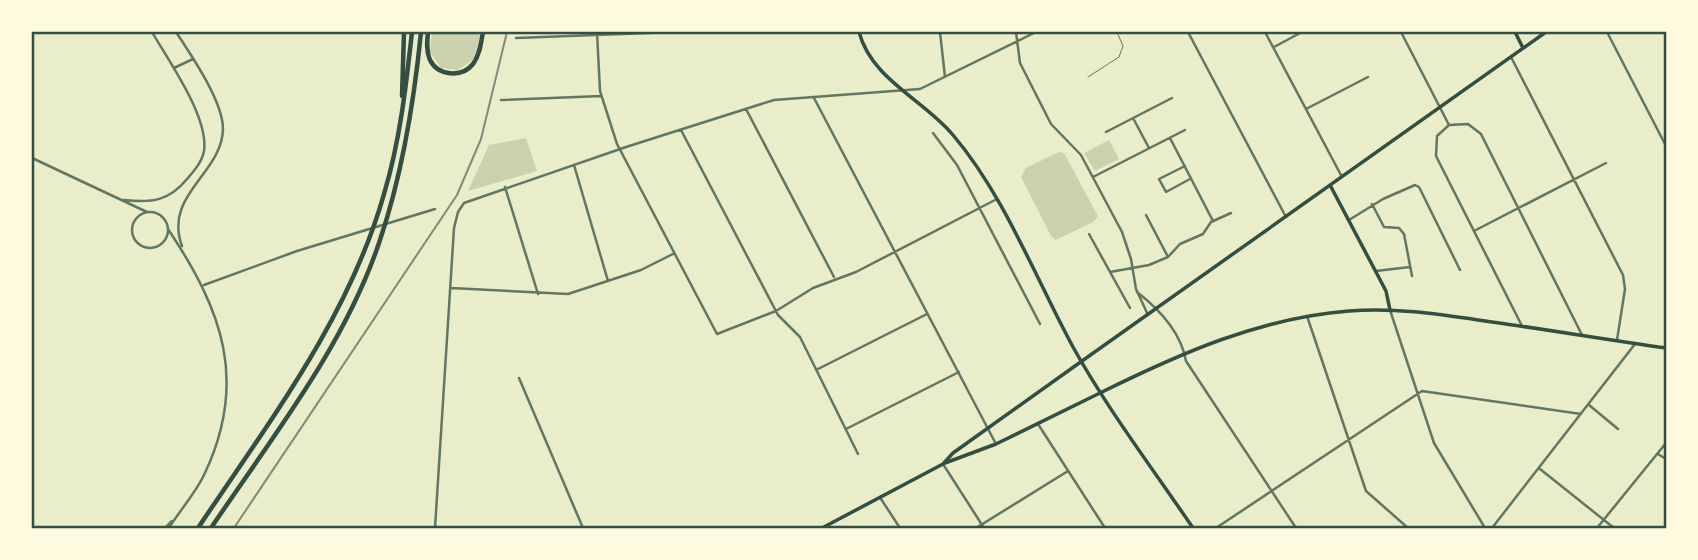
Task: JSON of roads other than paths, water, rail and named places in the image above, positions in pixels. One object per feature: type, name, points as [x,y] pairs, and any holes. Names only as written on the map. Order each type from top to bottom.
[{"type":"highway","points":[[403,108],[404,32]]},
{"type":"highway","points":[[198,528],[328,329],[367,243],[392,166],[403,108],[412,32]]},
{"type":"highway","points":[[211,528],[333,344],[380,242],[413,107],[421,32]]},
{"type":"highway","points":[[428,32],[427,47],[432,63],[442,71],[452,73],[467,69],[475,62],[483,32]]},
{"type":"main road","points":[[859,32],[871,60],[951,132],[977,167],[1082,361],[1193,528]]},
{"type":"main road","points":[[1515,32],[1523,47]]},
{"type":"main road","points":[[943,464],[953,453],[1546,32]]},
{"type":"main road","points":[[1330,185],[1376,271],[1390,301],[1390,310]]},
{"type":"main road","points":[[822,528],[943,464],[996,444],[1184,352],[1241,331],[1307,316],[1390,310],[1431,312],[1667,348]]},
{"type":"street","points":[[124,200],[161,200],[185,182],[196,169],[204,150],[199,122],[152,32]]},
{"type":"street","points":[[176,32],[218,105],[223,128],[219,148],[188,195],[177,220],[177,233],[184,253]]},
{"type":"street","points":[[516,38],[675,32]]},
{"type":"street","points":[[940,32],[945,78]]},
{"type":"street","points":[[1016,32],[1020,63],[1051,124],[1081,155],[1126,242],[1138,292],[1148,315]]},
{"type":"street","points":[[435,528],[454,225],[460,208],[469,200],[774,100],[906,92],[945,78],[1036,32]]},
{"type":"street","points":[[1188,32],[1286,217]]},
{"type":"street","points":[[1265,32],[1342,177]]},
{"type":"street","points":[[1273,47],[1302,32]]},
{"type":"street","points":[[1401,32],[1449,125]]},
{"type":"street","points":[[1607,32],[1667,146]]},
{"type":"street","points":[[597,33],[601,96],[620,149],[717,334],[776,311],[834,278],[856,272],[995,200]]},
{"type":"street","points":[[1511,57],[1623,275],[1625,289],[1617,341]]},
{"type":"street","points":[[173,68],[193,59]]},
{"type":"street","points":[[1306,109],[1368,77]]},
{"type":"street","points":[[501,100],[601,96]]},
{"type":"street","points":[[814,98],[996,444]]},
{"type":"street","points":[[1107,132],[1172,98]]},
{"type":"street","points":[[746,109],[834,278]]},
{"type":"street","points":[[1133,118],[1149,148]]},
{"type":"street","points":[[1522,326],[1434,152],[1437,136],[1449,125],[1468,124],[1479,131],[1582,335]]},
{"type":"street","points":[[681,130],[776,311],[800,337],[858,454]]},
{"type":"street","points":[[1093,177],[1185,130]]},
{"type":"street","points":[[933,133],[957,165],[1040,324]]},
{"type":"street","points":[[1170,138],[1213,221]]},
{"type":"street","points":[[32,158],[147,212],[159,214],[204,285],[222,338],[226,398],[214,453],[196,489],[167,528]]},
{"type":"street","points":[[1474,231],[1606,163]]},
{"type":"street","points":[[574,165],[608,281]]},
{"type":"street","points":[[1185,166],[1159,179],[1166,192],[1191,178]]},
{"type":"street","points":[[1349,220],[1372,204],[1410,185],[1419,187],[1460,270]]},
{"type":"street","points":[[505,187],[538,294]]},
{"type":"street","points":[[1372,204],[1384,227],[1402,231],[1412,276]]},
{"type":"street","points":[[204,285],[297,251],[435,209]]},
{"type":"street","points":[[147,212],[136,217],[131,228],[138,244],[155,247],[165,240],[168,229]]},
{"type":"street","points":[[1110,272],[1149,265],[1168,257],[1180,244],[1203,234],[1213,221],[1231,213]]},
{"type":"street","points":[[1146,215],[1168,257]]},
{"type":"street","points":[[1089,234],[1130,308]]},
{"type":"street","points":[[451,288],[568,294],[641,270],[673,254]]},
{"type":"street","points":[[1376,271],[1410,267]]},
{"type":"street","points":[[1138,292],[1157,309],[1184,346],[1185,361],[1296,528]]},
{"type":"street","points":[[1390,310],[1438,452],[1485,528]]},
{"type":"street","points":[[816,370],[927,314]]},
{"type":"street","points":[[1307,316],[1370,496],[1408,528]]},
{"type":"street","points":[[1492,528],[1635,344]]},
{"type":"street","points":[[845,429],[959,372]]},
{"type":"street","points":[[519,378],[583,528]]},
{"type":"street","points":[[1216,528],[1426,390],[1581,414]]},
{"type":"street","points":[[1589,405],[1618,429]]},
{"type":"street","points":[[1038,424],[1105,528]]},
{"type":"street","points":[[1597,528],[1667,443]]},
{"type":"street","points":[[1658,454],[1667,459]]},
{"type":"street","points":[[943,464],[983,527]]},
{"type":"street","points":[[1540,469],[1614,528]]},
{"type":"street","points":[[976,528],[983,527],[1068,471]]},
{"type":"street","points":[[881,499],[900,528]]},
{"type":"lane","points":[[1088,77],[1119,57],[1123,46],[1117,32]]},
{"type":"railway","points":[[234,528],[457,195],[481,139],[507,32]]}]
